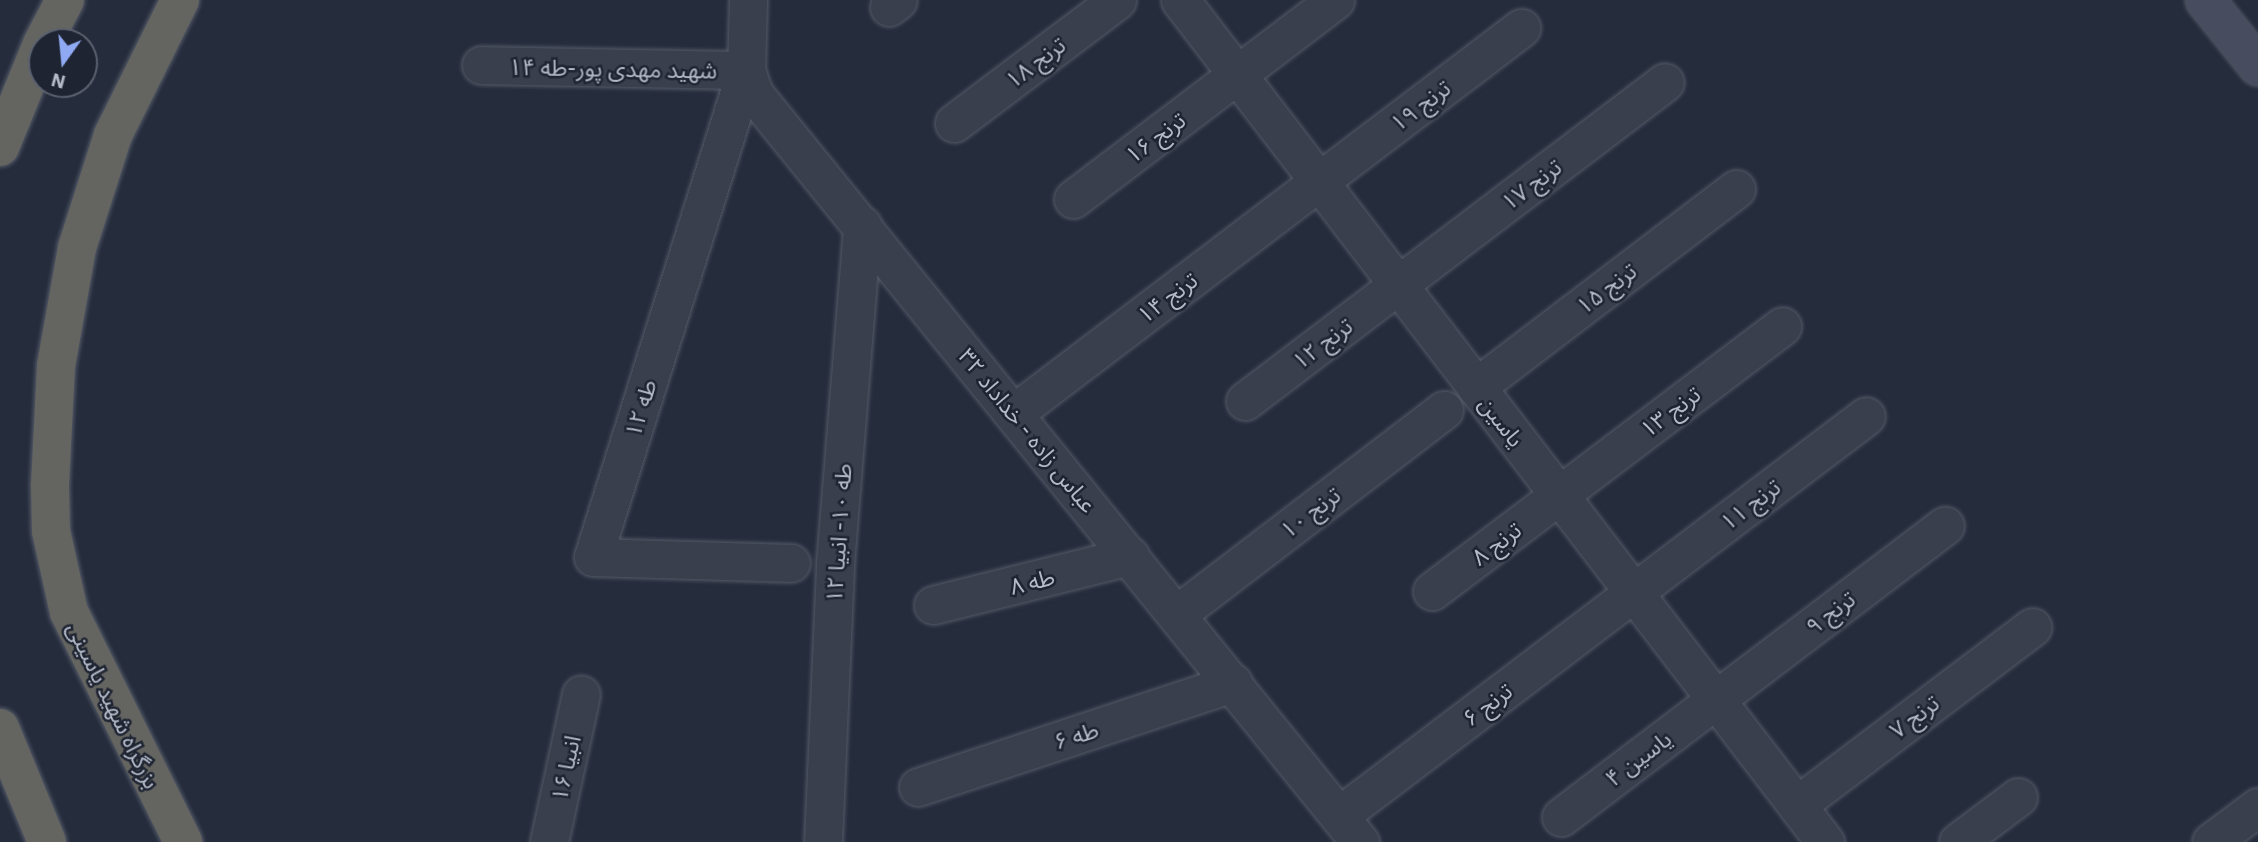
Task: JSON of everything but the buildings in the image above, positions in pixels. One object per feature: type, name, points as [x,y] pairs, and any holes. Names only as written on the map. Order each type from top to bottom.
[{"type":"highway","points":[[51,28],[65,0]]},
{"type":"highway","name":"بزرگراه شهید یاسینی","points":[[180,0],[113,135],[77,248],[56,366],[50,485],[51,531],[69,612],[183,842]]},
{"type":"highway","points":[[0,147],[28,79]]},
{"type":"highway","points":[[0,728],[47,842]]},
{"type":"main road","points":[[2206,0],[2258,66]]},
{"type":"street","name":"عباس زاده - خداداد ۳۲","points":[[748,0],[746,70],[754,94],[1350,829]]},
{"type":"street","name":"ترنج ۱۸","points":[[954,123],[1117,0]]},
{"type":"street","name":"یاسین","points":[[1180,0],[1825,842]]},
{"type":"street","name":"ترنج ۱۶","points":[[1073,199],[1335,0]]},
{"type":"street","name":"ترنج ۱۹","points":[[1319,181],[1521,28]]},
{"type":"street","name":"شهید مهدی پور-طه ۱۴","points":[[481,65],[746,70]]},
{"type":"street","name":"طه ۱۲","points":[[746,70],[593,557],[791,563]]},
{"type":"street","name":"ترنج ۱۷","points":[[1398,285],[1665,82]]},
{"type":"street","name":"ترنج ۱۴","points":[[1014,413],[1319,181]]},
{"type":"street","name":"ترنج ۱۵","points":[[1476,387],[1736,189]]},
{"type":"street","name":"طه ۱۰- انبیا ۱۲","points":[[823,842],[835,564],[862,225]]},
{"type":"street","name":"ترنج ۱۲","points":[[1245,401],[1398,285]]},
{"type":"street","name":"ترنج ۱۳","points":[[1559,495],[1782,326]]},
{"type":"street","name":"ترنج ۱۰","points":[[1177,614],[1444,410]]},
{"type":"street","name":"ترنج ۱۱","points":[[1634,593],[1866,416]]},
{"type":"street","name":"ترنج ۸","points":[[1432,592],[1559,495]]},
{"type":"street","name":"ترنج ۹","points":[[1715,700],[1945,525]]},
{"type":"street","name":"طه ۸","points":[[933,605],[1130,556]]},
{"type":"street","name":"ترنج ۶","points":[[1350,829],[1634,593]]},
{"type":"street","name":"ترنج ۷","points":[[1797,805],[2032,627]]},
{"type":"street","name":"طه ۶","points":[[918,787],[1233,683]]},
{"type":"street","name":"انبیا ۱۶","points":[[549,842],[581,694]]},
{"type":"street","name":"یاسین ۴","points":[[1561,817],[1715,700]]},
{"type":"street","points":[[1958,842],[2018,797]]},
{"type":"street","points":[[2211,842],[2258,807]]}]
